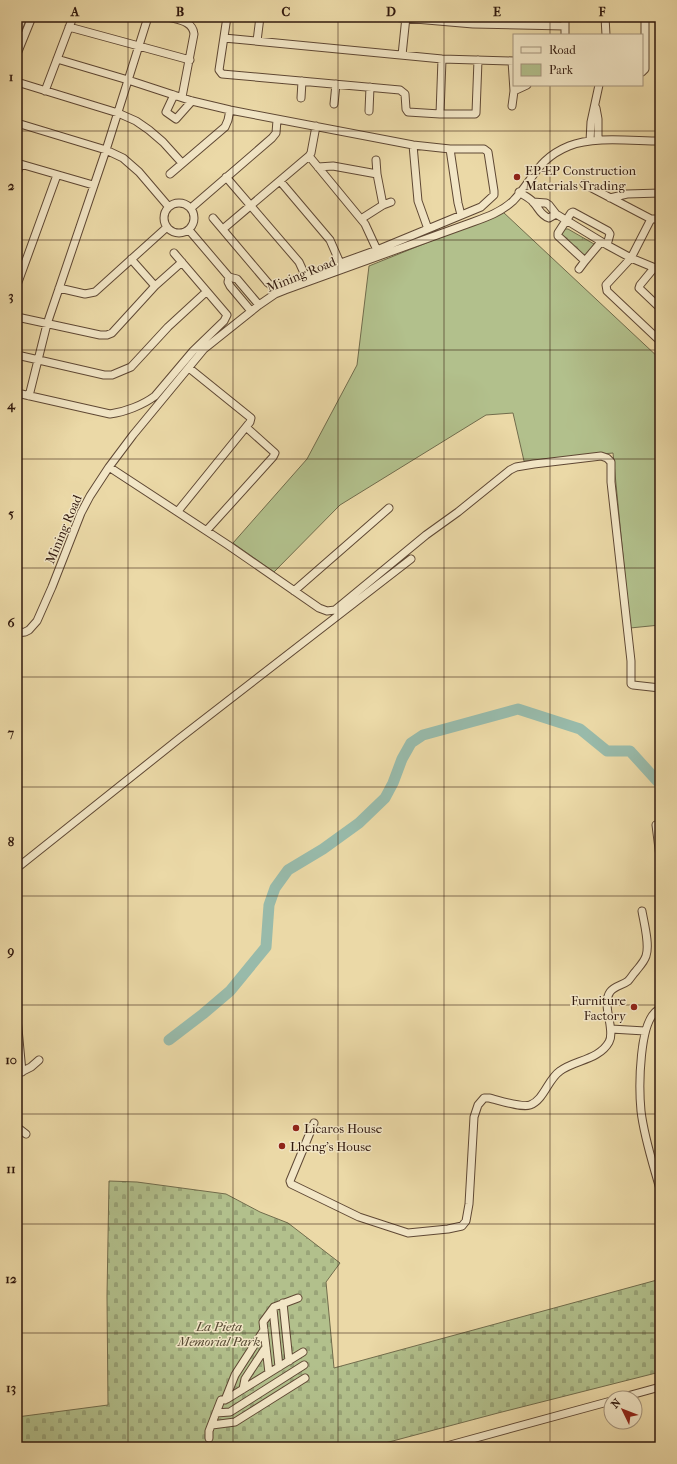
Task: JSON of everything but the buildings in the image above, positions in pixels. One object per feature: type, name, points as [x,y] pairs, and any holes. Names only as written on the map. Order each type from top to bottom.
[{"type":"street","points":[[17,32],[23,17]]},
{"type":"street","points":[[17,54],[32,17]]},
{"type":"street","points":[[45,91],[73,17]]},
{"type":"street","points":[[29,396],[46,324],[106,150],[148,17]]},
{"type":"street","points":[[168,17],[190,24],[194,28],[190,60],[182,97]]},
{"type":"street","points":[[227,17],[219,70],[222,74],[403,91],[405,94],[406,109],[408,112],[475,114],[478,60]]},
{"type":"street","points":[[257,41],[260,17]]},
{"type":"street","points":[[392,17],[473,24],[565,26]]},
{"type":"street","points":[[565,17],[565,34]]},
{"type":"street","points":[[605,17],[606,34]]},
{"type":"street","points":[[643,71],[646,69],[645,17]]},
{"type":"street","points":[[402,55],[406,18]]},
{"type":"street","points":[[69,27],[190,60]]},
{"type":"street","points":[[224,38],[442,59],[513,61]]},
{"type":"street","points":[[57,59],[192,101],[230,110],[413,145],[450,149],[484,149],[488,152],[494,195],[482,207],[377,250],[277,286],[272,286],[213,218]]},
{"type":"street","points":[[440,114],[442,59]]},
{"type":"street","points":[[301,98],[302,81]]},
{"type":"street","points":[[17,82],[118,113],[136,121],[163,142],[182,163]]},
{"type":"street","points":[[334,104],[336,84]]},
{"type":"street","points":[[512,106],[514,86]]},
{"type":"street","points":[[514,91],[525,86]]},
{"type":"street","points":[[594,141],[598,119],[595,106],[599,86]]},
{"type":"street","points":[[369,111],[370,88]]},
{"type":"street","points":[[174,95],[166,111],[176,119],[192,101]]},
{"type":"street","points":[[170,174],[225,127],[230,110]]},
{"type":"street","points":[[191,208],[272,138],[276,133],[277,120]]},
{"type":"street","points":[[17,123],[106,150],[123,158],[139,172],[168,206]]},
{"type":"street","points":[[222,229],[309,156],[311,153],[316,126]]},
{"type":"street","name":"Mining Road","points":[[17,634],[29,630],[37,621],[81,513],[109,467],[209,345],[251,311],[275,294],[285,290],[489,216],[505,207],[519,192],[533,173],[548,158],[569,146],[581,142],[594,141],[660,141]]},
{"type":"street","points":[[413,145],[418,202],[428,229]]},
{"type":"street","points":[[450,149],[461,215]]},
{"type":"street","points":[[309,156],[365,224],[377,250]]},
{"type":"street","points":[[376,160],[383,205]]},
{"type":"street","points":[[17,174],[19,164],[93,185]]},
{"type":"street","points":[[318,167],[333,166],[377,174]]},
{"type":"street","points":[[17,286],[57,175]]},
{"type":"street","points":[[226,177],[299,262],[305,275]]},
{"type":"street","points":[[280,181],[330,240],[340,263]]},
{"type":"street","points":[[584,184],[651,219],[660,219]]},
{"type":"street","points":[[519,192],[533,202],[537,209],[545,216],[549,218],[556,214]]},
{"type":"street","points":[[610,198],[627,194],[660,193]]},
{"type":"street","points":[[361,219],[383,205],[391,202]]},
{"type":"street","points":[[533,202],[546,203],[556,214],[604,244],[659,270],[639,288],[660,308]]},
{"type":"street","points":[[182,203],[191,208],[194,221],[189,230],[175,233],[166,228],[163,219],[168,206],[182,203]]},
{"type":"street","points":[[579,269],[585,261],[604,244],[610,234],[608,231],[573,212],[566,220],[558,235],[585,261]]},
{"type":"street","points":[[651,219],[631,258],[606,285],[606,288],[607,291],[660,341]]},
{"type":"street","points":[[59,288],[85,294],[95,292],[166,228]]},
{"type":"street","points":[[189,230],[229,278],[228,282],[230,286],[251,311]]},
{"type":"street","points":[[17,393],[110,414],[118,413],[148,401],[155,396],[193,351],[226,319],[227,316],[174,253]]},
{"type":"street","points":[[131,260],[155,286]]},
{"type":"street","points":[[17,317],[100,336],[107,336],[112,333],[155,286],[182,262]]},
{"type":"street","points":[[229,278],[237,279],[259,305]]},
{"type":"street","points":[[17,355],[112,376],[131,367],[168,327],[206,292]]},
{"type":"street","points":[[241,299],[248,292]]},
{"type":"street","points":[[178,511],[250,422],[251,418],[189,368]]},
{"type":"street","points":[[207,530],[273,457],[274,453],[246,427]]},
{"type":"street","points":[[109,467],[207,530],[319,608],[327,611],[335,610],[426,535],[458,512],[502,476],[516,467],[601,456],[607,458],[611,462],[611,482],[631,661],[631,684],[660,688]]},
{"type":"street","points":[[294,591],[389,508]]},
{"type":"street","points":[[17,868],[411,558]]},
{"type":"street","points":[[327,611],[330,621]]},
{"type":"street","points":[[656,825],[660,857]]},
{"type":"street","points":[[314,1122],[290,1181],[291,1184],[359,1217],[408,1233],[462,1226],[466,1221],[469,1204],[474,1117],[476,1108],[484,1098],[524,1105],[532,1104],[539,1099],[554,1076],[560,1070],[598,1053],[604,1048],[609,1042],[611,1036],[608,1016],[609,993],[613,989],[628,981],[646,957],[648,950],[642,911]]},
{"type":"street","points":[[660,1009],[655,1011],[645,1031],[640,1085],[641,1111],[660,1189]]},
{"type":"street","points":[[17,1018],[20,1073]]},
{"type":"street","points":[[611,1029],[645,1031]]},
{"type":"street","points":[[20,1073],[39,1060]]},
{"type":"street","points":[[17,1127],[26,1134]]},
{"type":"street","points":[[269,1373],[263,1322],[274,1307],[298,1298]]},
{"type":"street","points":[[283,1303],[289,1361]]},
{"type":"street","points":[[273,1309],[279,1367]]},
{"type":"street","points":[[225,1400],[235,1375],[264,1330]]},
{"type":"street","points":[[243,1389],[245,1379],[266,1348]]},
{"type":"street","points":[[209,1438],[209,1431],[221,1400],[225,1400],[303,1352]]},
{"type":"street","points":[[259,1379],[268,1364]]},
{"type":"street","points":[[216,1413],[230,1412],[304,1365]]},
{"type":"street","points":[[212,1425],[235,1422],[305,1378]]},
{"type":"street","points":[[643,1392],[660,1387]]},
{"type":"street","points":[[443,1447],[603,1403]]},
{"type":"green space","points":[[503,212],[660,359],[660,625],[630,628],[613,453],[524,461],[513,413],[486,415],[340,505],[274,572],[233,543],[307,459],[357,365],[369,266]]},
{"type":"green space","points":[[564,229],[568,229],[595,246],[585,257],[558,235]]},
{"type":"green space","name":"La Pieta Memorial Park","points":[[109,1181],[137,1182],[226,1194],[260,1212],[288,1223],[340,1263],[326,1282],[334,1368],[657,1280],[660,1289],[660,1372],[370,1447],[17,1447],[17,1417],[108,1405],[107,1296]]},
{"type":"waterway","points":[[169,1040],[230,991],[266,947],[269,905],[275,888],[288,870],[323,849],[359,823],[385,798],[393,783],[402,759],[411,743],[423,735],[518,709],[580,729],[607,751],[630,751],[660,784]]},
{"type":"place","name":"EP-EP Construction Materials Trading","points":[[517,177]]},
{"type":"place","name":"Furniture Factory","points":[[634,1007]]},
{"type":"place","name":"Licaros House","points":[[296,1128]]},
{"type":"place","name":"Lheng's House","points":[[282,1146]]}]
